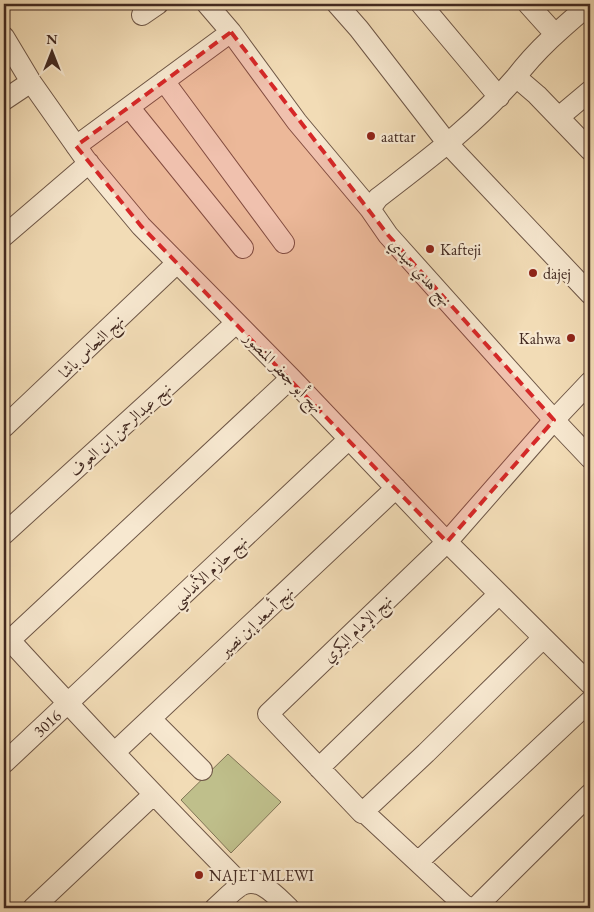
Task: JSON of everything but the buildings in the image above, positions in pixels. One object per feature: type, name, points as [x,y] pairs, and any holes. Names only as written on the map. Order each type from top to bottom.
[{"type":"street","name":"نهج هدي سيدي","points":[[207,4],[231,32],[297,122],[370,209],[388,235],[590,458]]},
{"type":"street","points":[[337,4],[359,29],[448,144],[590,294]]},
{"type":"street","points":[[421,4],[499,97]]},
{"type":"street","points":[[528,4],[555,34]]},
{"type":"street","points":[[370,209],[378,198],[448,144],[499,97],[531,57],[590,4]]},
{"type":"street","points":[[76,146],[231,32]]},
{"type":"street","name":"نهج أبو جعفر المنصور","points":[[4,37],[31,82],[88,163],[140,226],[291,378],[498,594],[590,684]]},
{"type":"street","points":[[516,77],[538,95],[590,150]]},
{"type":"street","points":[[164,81],[284,243]]},
{"type":"street","points":[[4,100],[31,82]]},
{"type":"street","points":[[559,117],[590,91]]},
{"type":"street","points":[[129,107],[243,248]]},
{"type":"street","points":[[4,236],[88,163]]},
{"type":"street","name":"نهج النحاس باشا","points":[[4,427],[177,264]]},
{"type":"street","name":"نهج عبدالرحمن إبن العوف","points":[[4,534],[236,323]]},
{"type":"street","points":[[242,885],[153,795],[7,637],[291,378]]},
{"type":"street","name":"نهج الإمام البكري","points":[[319,768],[268,714],[448,542],[554,420],[590,382]]},
{"type":"street","name":"نهج حازم الأندلسي","points":[[68,702],[349,439]]},
{"type":"street","name":"نهج أسعد إبن نصير","points":[[115,752],[396,488]]},
{"type":"street","points":[[498,594],[319,768],[362,813],[365,813],[464,905],[470,908],[476,907],[590,794]]},
{"type":"street","points":[[362,813],[543,638]]},
{"type":"street","points":[[418,862],[590,701]]},
{"type":"street","name":"3016","points":[[4,763],[68,702]]},
{"type":"street","points":[[150,719],[202,770]]},
{"type":"street","points":[[33,908],[153,795]]},
{"type":"street","points":[[215,908],[242,885],[254,882],[267,888],[289,908]]},
{"type":"highlighted area","points":[[231,32],[388,235],[554,420],[447,542],[141,226],[76,146]]},
{"type":"green space","points":[[228,754],[281,802],[231,853],[181,800]]},
{"type":"place","name":"aattar","points":[[371,136]]},
{"type":"place","name":"Kafteji","points":[[430,249]]},
{"type":"place","name":"dajej","points":[[533,273]]},
{"type":"place","name":"Kahwa","points":[[571,338]]},
{"type":"place","name":"NAJET MLEWI","points":[[199,875]]}]
